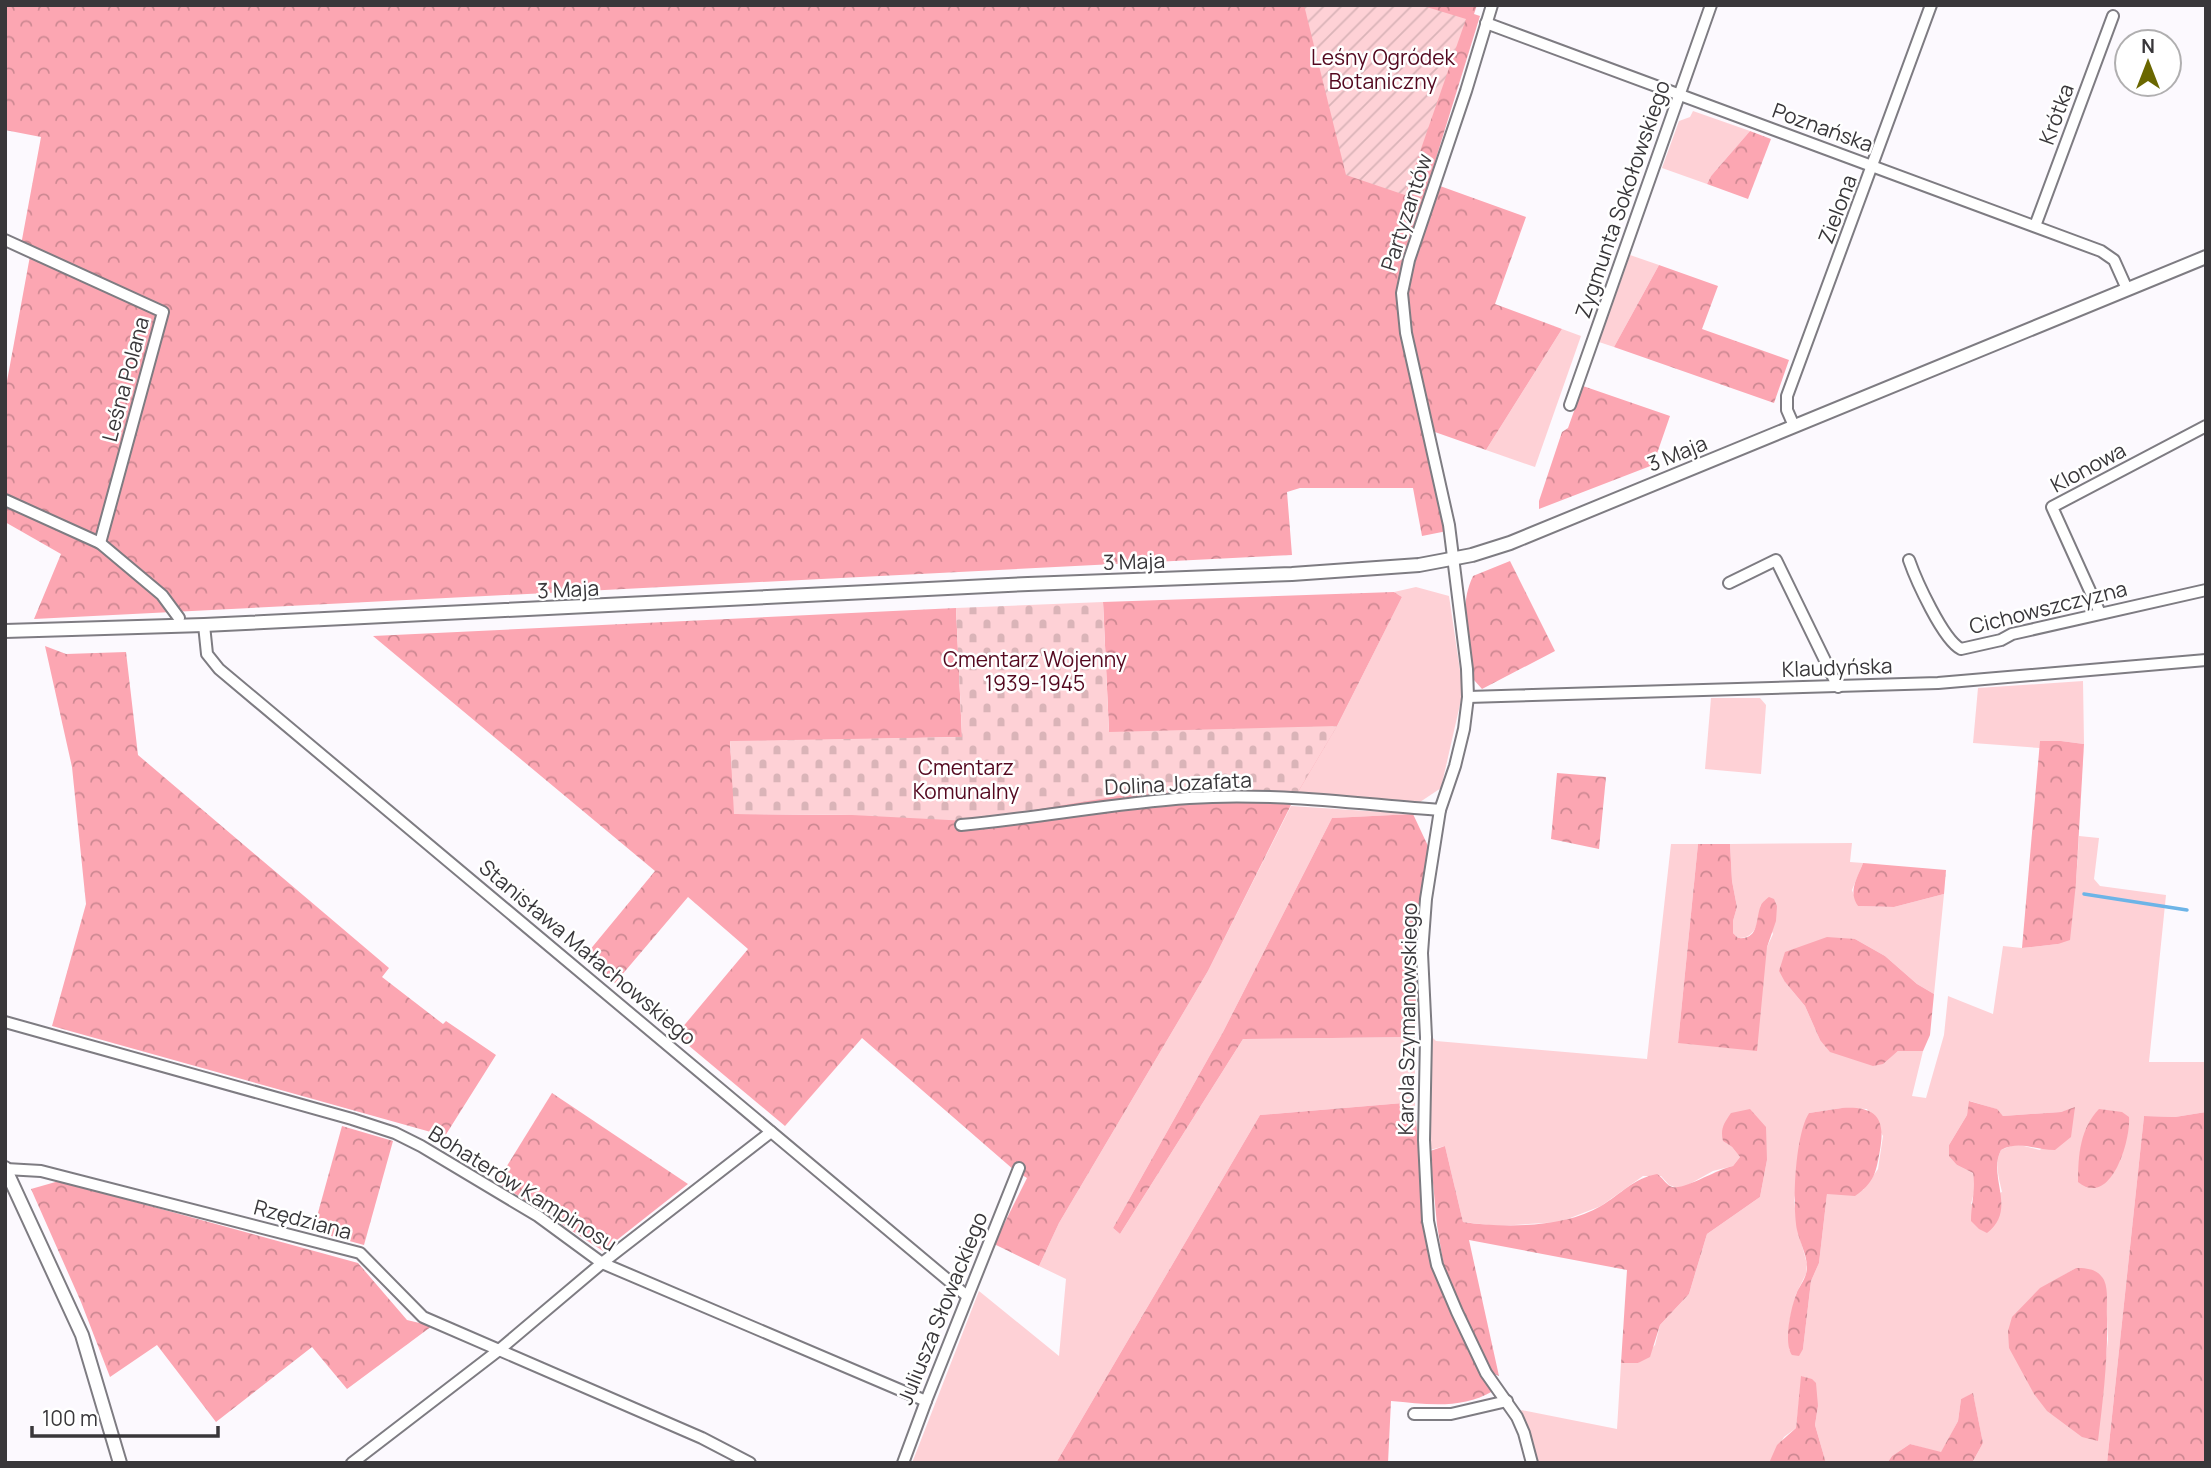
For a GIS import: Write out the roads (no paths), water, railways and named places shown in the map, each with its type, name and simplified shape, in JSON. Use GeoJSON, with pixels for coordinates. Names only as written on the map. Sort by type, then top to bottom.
{"type":"FeatureCollection","features":[{"type":"Feature","properties":{"kind":"street","name":"Partyzantów"},"geometry":{"type":"LineString","coordinates":[[1453,558],[1447,515],[1406,333],[1402,293],[1409,260],[1492,5]]}},
{"type":"Feature","properties":{"kind":"street","name":"Zygmunta Sokołowskiego"},"geometry":{"type":"LineString","coordinates":[[1570,405],[1711,5]]}},
{"type":"Feature","properties":{"kind":"street","name":"Zielona"},"geometry":{"type":"LineString","coordinates":[[1794,426],[1787,410],[1787,396],[1931,5]]}},
{"type":"Feature","properties":{"kind":"street","name":"Krótka"},"geometry":{"type":"LineString","coordinates":[[2035,226],[2113,16]]}},
{"type":"Feature","properties":{"kind":"street","name":"Poznańska"},"geometry":{"type":"LineString","coordinates":[[1486,23],[2035,226],[2109,257],[2118,268],[2127,289]]}},
{"type":"Feature","properties":{"kind":"street","name":"Leśna Polana"},"geometry":{"type":"LineString","coordinates":[[5,240],[163,312],[100,543]]}},
{"type":"Feature","properties":{"kind":"street","name":"3 Maja"},"geometry":{"type":"LineString","coordinates":[[5,631],[204,625],[1028,584],[1292,574],[1415,565],[1472,555],[1510,543],[2206,257]]}},
{"type":"Feature","properties":{"kind":"street","name":"Klonowa"},"geometry":{"type":"LineString","coordinates":[[2099,613],[2052,507],[2206,426]]}},
{"type":"Feature","properties":{"kind":"street"},"geometry":{"type":"LineString","coordinates":[[5,499],[100,543],[162,595],[179,618]]}},
{"type":"Feature","properties":{"kind":"street","name":"Karola Szymanowskiego"},"geometry":{"type":"LineString","coordinates":[[1453,558],[1468,697],[1455,766],[1440,810],[1426,899],[1422,953],[1426,1037],[1424,1140],[1428,1221],[1437,1265],[1457,1312],[1486,1373],[1507,1401],[1524,1433],[1532,1463]]}},
{"type":"Feature","properties":{"kind":"street","name":"Cichowszczyzna"},"geometry":{"type":"LineString","coordinates":[[1909,560],[1915,578],[1949,640],[1961,649],[2099,613],[2206,590]]}},
{"type":"Feature","properties":{"kind":"street"},"geometry":{"type":"LineString","coordinates":[[1728,583],[1776,561],[1838,687]]}},
{"type":"Feature","properties":{"kind":"street","name":"Stanisława Małachowskiego"},"geometry":{"type":"LineString","coordinates":[[204,625],[207,654],[219,669],[967,1296]]}},
{"type":"Feature","properties":{"kind":"street","name":"Klaudyńska"},"geometry":{"type":"LineString","coordinates":[[1468,697],[1938,683],[2206,660]]}},
{"type":"Feature","properties":{"kind":"street","name":"Dolina Jozafata"},"geometry":{"type":"LineString","coordinates":[[961,825],[1102,806],[1237,796],[1440,810]]}},
{"type":"Feature","properties":{"kind":"street","name":"Bohaterów Kampinosu"},"geometry":{"type":"LineString","coordinates":[[5,1022],[395,1133],[538,1216],[602,1263],[926,1401]]}},
{"type":"Feature","properties":{"kind":"street"},"geometry":{"type":"LineString","coordinates":[[352,1463],[499,1350],[602,1263],[771,1132]]}},
{"type":"Feature","properties":{"kind":"street"},"geometry":{"type":"LineString","coordinates":[[6,1168],[82,1335],[120,1463]]}},
{"type":"Feature","properties":{"kind":"street","name":"Rzędziana"},"geometry":{"type":"LineString","coordinates":[[6,1168],[41,1171],[360,1253],[423,1317],[702,1438],[750,1463]]}},
{"type":"Feature","properties":{"kind":"street","name":"Juliusza Słowackiego"},"geometry":{"type":"LineString","coordinates":[[903,1463],[1019,1168]]}},
{"type":"Feature","properties":{"kind":"street"},"geometry":{"type":"LineString","coordinates":[[1414,1414],[1451,1414],[1507,1401]]}},
{"type":"Feature","properties":{"kind":"waterway"},"geometry":{"type":"LineString","coordinates":[[2084,894],[2187,910]]}},
{"type":"Feature","properties":{"kind":"park label","name":"Leśny Ogródek Botaniczny"},"geometry":{"type":"Point","coordinates":[1383,69]}},
{"type":"Feature","properties":{"kind":"park label","name":"Cmentarz Wojenny 1939-1945"},"geometry":{"type":"Point","coordinates":[1035,671]}},
{"type":"Feature","properties":{"kind":"park label","name":"Cmentarz Komunalny"},"geometry":{"type":"Point","coordinates":[966,779]}}]}
